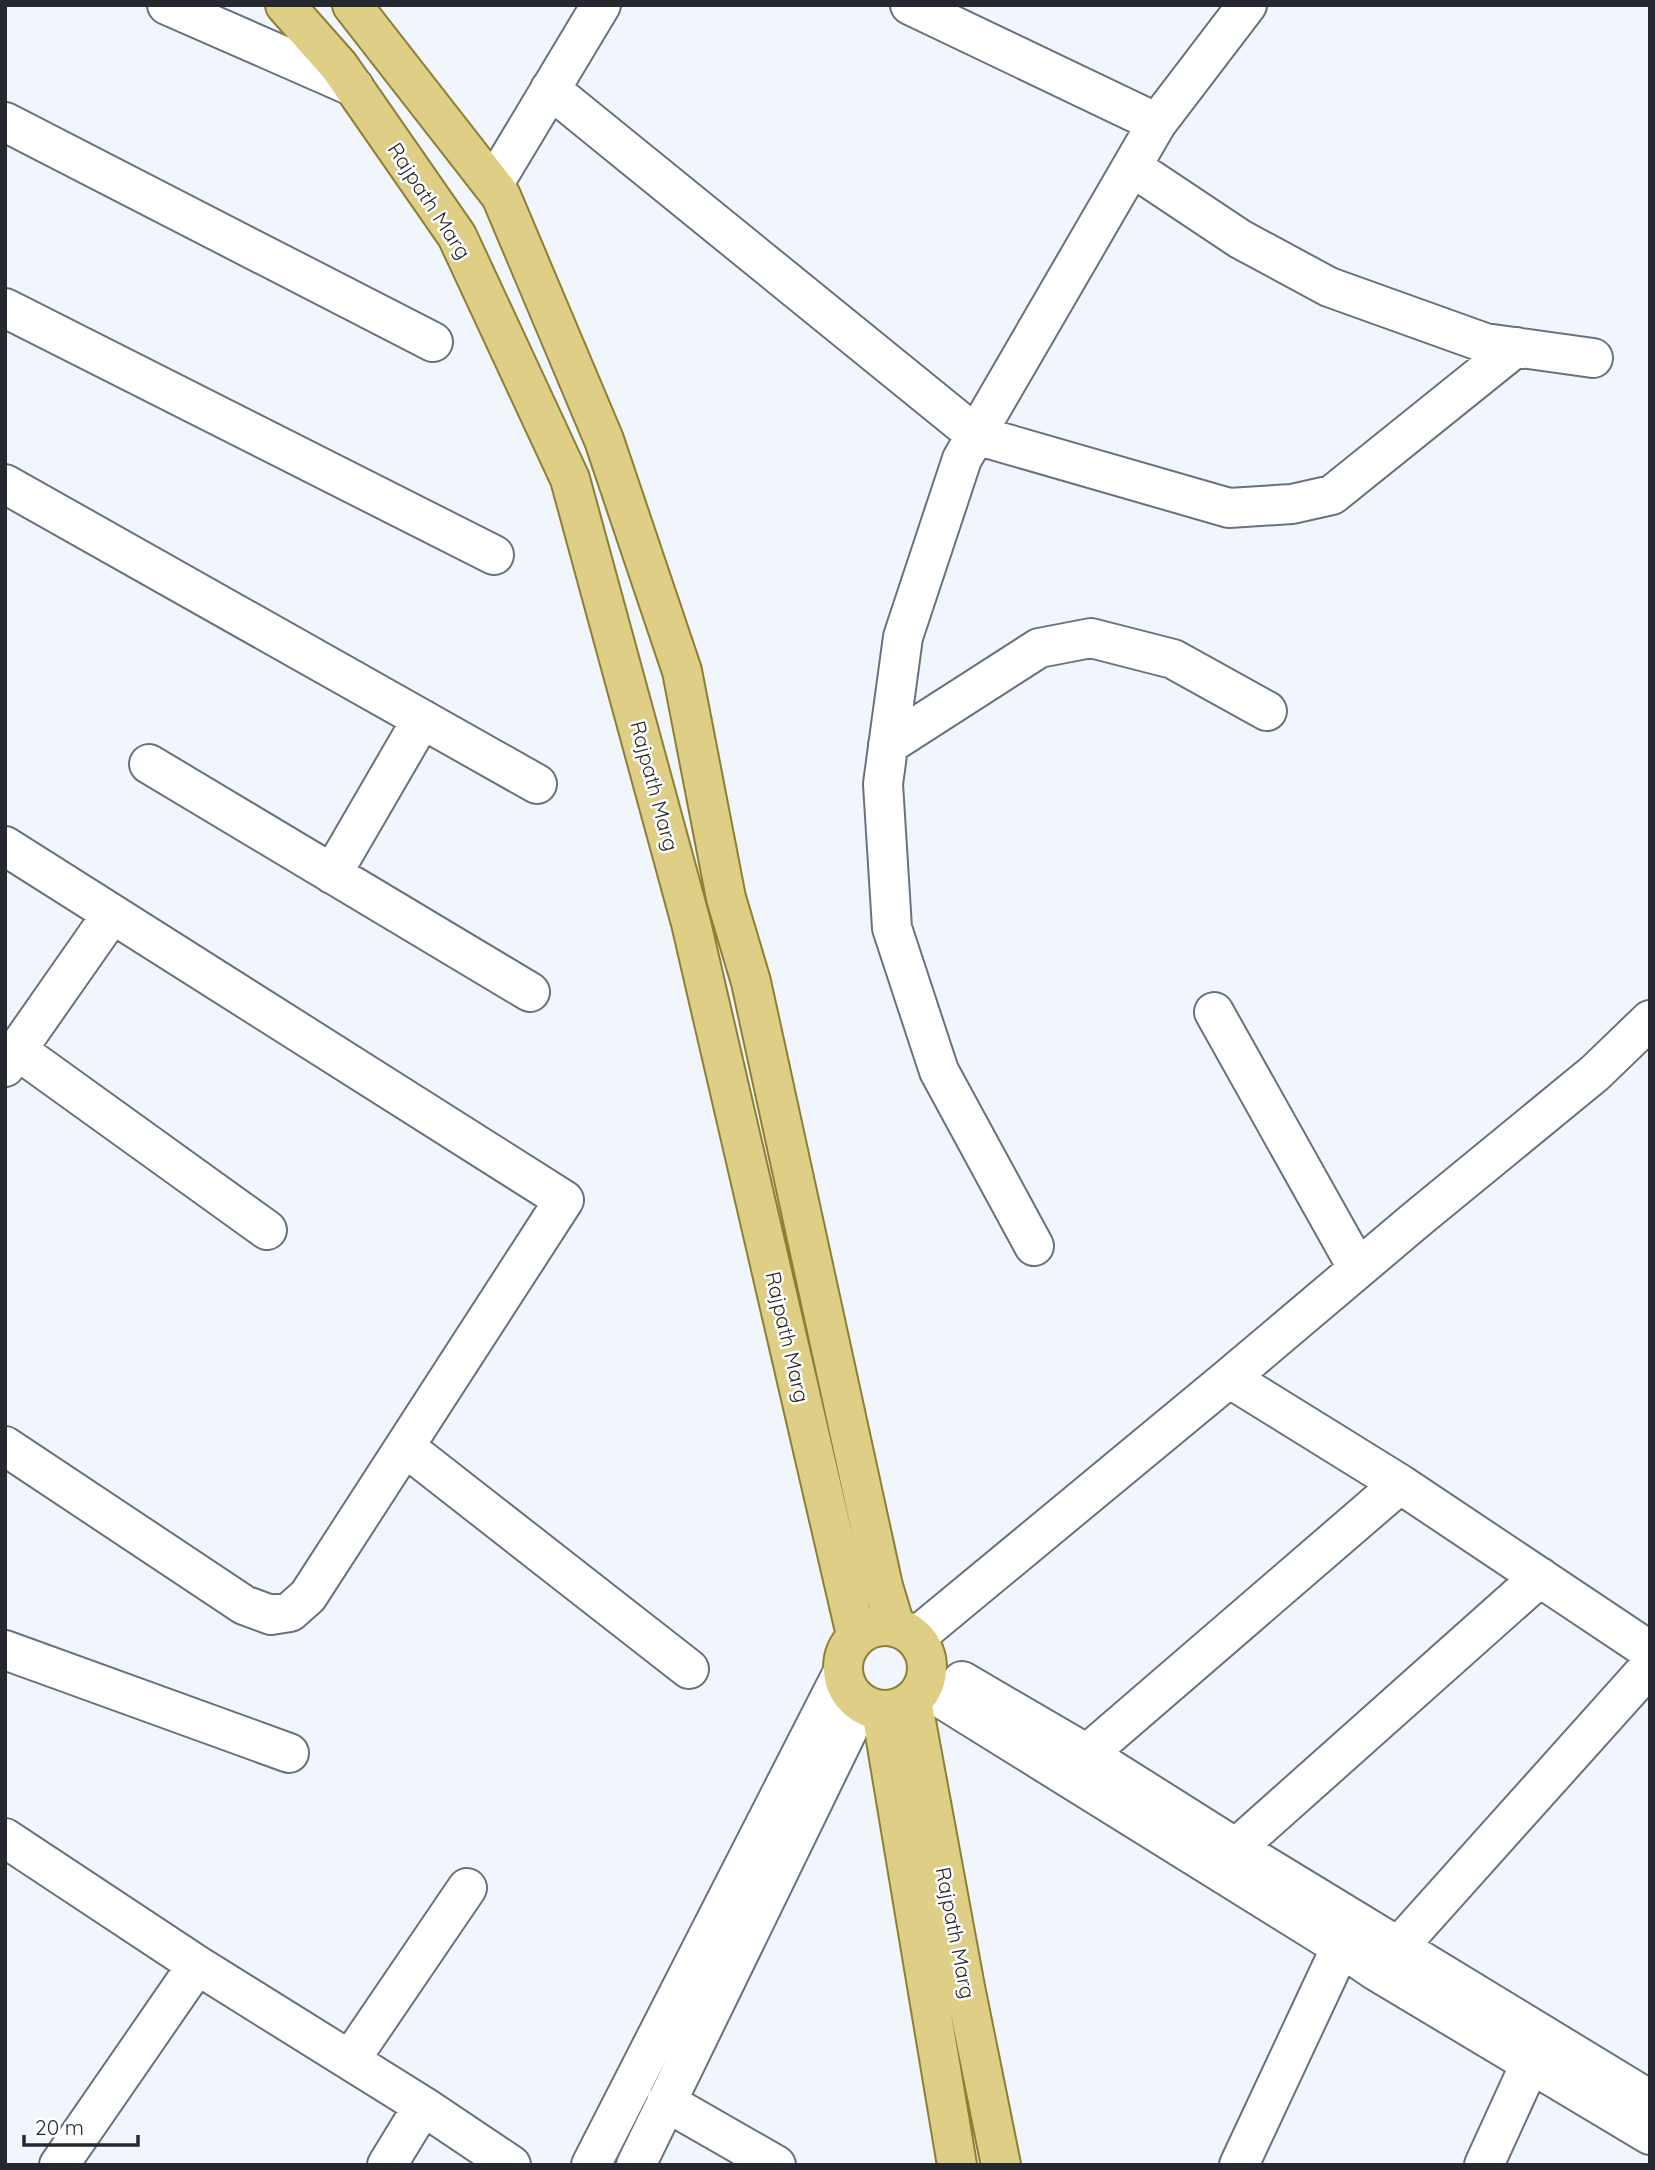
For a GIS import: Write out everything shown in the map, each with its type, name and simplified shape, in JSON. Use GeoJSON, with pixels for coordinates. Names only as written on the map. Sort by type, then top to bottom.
{"type":"FeatureCollection","features":[{"type":"Feature","properties":{"kind":"main road","name":"Rajpath Marg"},"geometry":{"type":"LineString","coordinates":[[285,5],[339,65],[457,236],[570,479],[691,923],[856,1635],[845,1652],[895,1675]]}},
{"type":"Feature","properties":{"kind":"main road","name":"Rajpath Marg"},"geometry":{"type":"LineString","coordinates":[[352,5],[501,196],[604,440],[682,671],[726,898],[751,982],[883,1586],[957,2165]]}},
{"type":"Feature","properties":{"kind":"main road","name":"Rajpath Marg"},"geometry":{"type":"LineString","coordinates":[[895,1675],[962,1973],[1001,2165]]}},
{"type":"Feature","properties":{"kind":"street"},"geometry":{"type":"LineString","coordinates":[[167,5],[354,87]]}},
{"type":"Feature","properties":{"kind":"street"},"geometry":{"type":"LineString","coordinates":[[493,185],[601,5]]}},
{"type":"Feature","properties":{"kind":"street"},"geometry":{"type":"LineString","coordinates":[[910,5],[1157,123]]}},
{"type":"Feature","properties":{"kind":"street"},"geometry":{"type":"LineString","coordinates":[[1034,1246],[939,1071],[892,928],[883,784],[903,637],[962,459],[1157,123],[1247,5]]}},
{"type":"Feature","properties":{"kind":"street"},"geometry":{"type":"LineString","coordinates":[[550,89],[976,435],[1229,508],[1292,504],[1332,495],[1516,347]]}},
{"type":"Feature","properties":{"kind":"street"},"geometry":{"type":"LineString","coordinates":[[5,122],[433,342]]}},
{"type":"Feature","properties":{"kind":"street"},"geometry":{"type":"LineString","coordinates":[[1132,167],[1240,239],[1329,287],[1485,343],[1593,358]]}},
{"type":"Feature","properties":{"kind":"street"},"geometry":{"type":"LineString","coordinates":[[5,308],[494,555]]}},
{"type":"Feature","properties":{"kind":"street"},"geometry":{"type":"LineString","coordinates":[[5,484],[537,784]]}},
{"type":"Feature","properties":{"kind":"street"},"geometry":{"type":"LineString","coordinates":[[888,745],[1039,648],[1091,638],[1173,659],[1267,711]]}},
{"type":"Feature","properties":{"kind":"street"},"geometry":{"type":"LineString","coordinates":[[332,874],[422,719]]}},
{"type":"Feature","properties":{"kind":"street"},"geometry":{"type":"LineString","coordinates":[[149,764],[530,992]]}},
{"type":"Feature","properties":{"kind":"street"},"geometry":{"type":"LineString","coordinates":[[5,846],[565,1200],[308,1596],[290,1612],[271,1615],[244,1605],[5,1446]]}},
{"type":"Feature","properties":{"kind":"street"},"geometry":{"type":"LineString","coordinates":[[112,914],[11,1058],[267,1230]]}},
{"type":"Feature","properties":{"kind":"street"},"geometry":{"type":"LineString","coordinates":[[1214,1012],[1358,1269]]}},
{"type":"Feature","properties":{"kind":"street"},"geometry":{"type":"LineString","coordinates":[[591,2165],[895,1675],[1230,1378],[1417,1219],[1595,1073],[1650,1020]]}},
{"type":"Feature","properties":{"kind":"street"},"geometry":{"type":"LineString","coordinates":[[1230,1378],[1400,1484],[1650,1651]]}},
{"type":"Feature","properties":{"kind":"street"},"geometry":{"type":"LineString","coordinates":[[405,1447],[689,1669]]}},
{"type":"Feature","properties":{"kind":"street"},"geometry":{"type":"LineString","coordinates":[[1087,1754],[1400,1484]]}},
{"type":"Feature","properties":{"kind":"street"},"geometry":{"type":"LineString","coordinates":[[1236,1848],[1540,1577]]}},
{"type":"Feature","properties":{"kind":"street"},"geometry":{"type":"LineString","coordinates":[[5,1650],[289,1753]]}},
{"type":"Feature","properties":{"kind":"street"},"geometry":{"type":"LineString","coordinates":[[1388,1958],[1650,1666]]}},
{"type":"Feature","properties":{"kind":"street"},"geometry":{"type":"LineString","coordinates":[[895,1675],[1087,1754],[1236,1848],[1531,2062],[1650,2134]]}},
{"type":"Feature","properties":{"kind":"street"},"geometry":{"type":"LineString","coordinates":[[895,1675],[1341,1947],[1388,1958],[1650,2100]]}},
{"type":"Feature","properties":{"kind":"street"},"geometry":{"type":"LineString","coordinates":[[636,2165],[666,2102],[895,1675]]}},
{"type":"Feature","properties":{"kind":"street"},"geometry":{"type":"LineString","coordinates":[[5,1838],[197,1965],[423,2106],[511,2165]]}},
{"type":"Feature","properties":{"kind":"street"},"geometry":{"type":"LineString","coordinates":[[350,2060],[467,1888]]}},
{"type":"Feature","properties":{"kind":"street"},"geometry":{"type":"LineString","coordinates":[[1239,2165],[1341,1947]]}},
{"type":"Feature","properties":{"kind":"street"},"geometry":{"type":"LineString","coordinates":[[60,2165],[197,1965]]}},
{"type":"Feature","properties":{"kind":"street"},"geometry":{"type":"LineString","coordinates":[[1484,2165],[1531,2062]]}},
{"type":"Feature","properties":{"kind":"street"},"geometry":{"type":"LineString","coordinates":[[666,2102],[776,2165]]}},
{"type":"Feature","properties":{"kind":"street"},"geometry":{"type":"LineString","coordinates":[[387,2165],[423,2106]]}}]}
